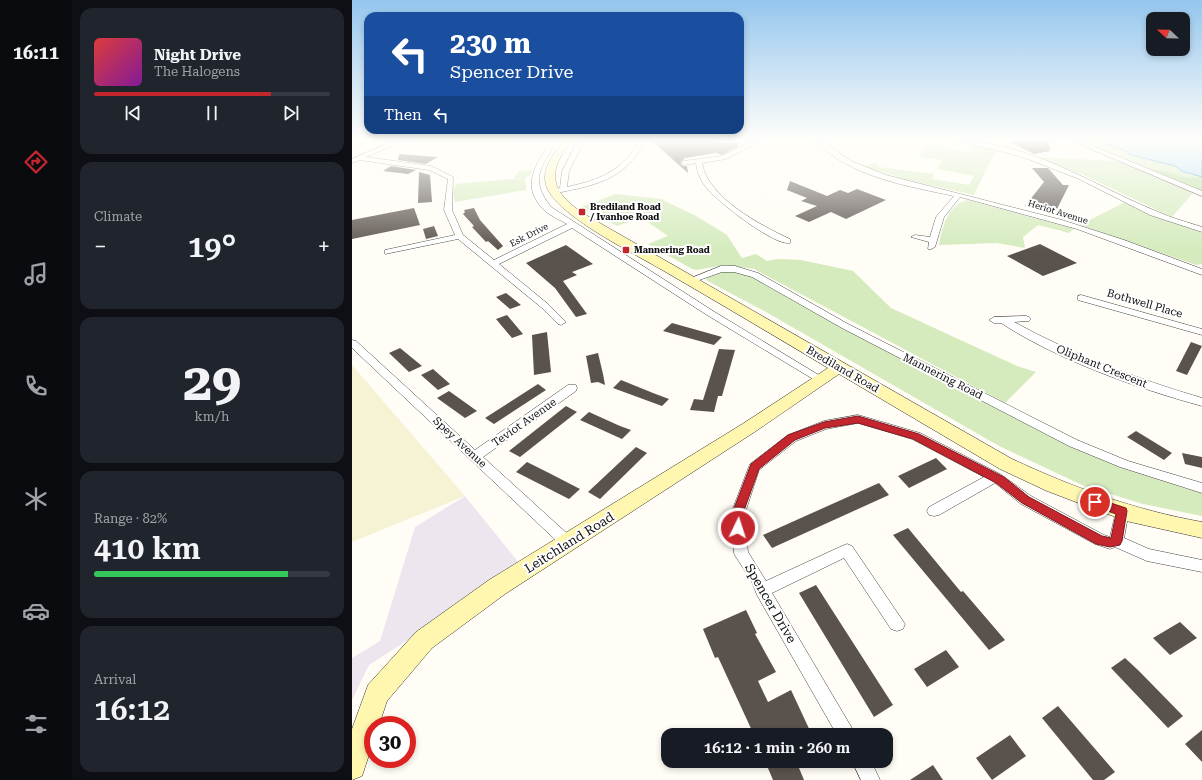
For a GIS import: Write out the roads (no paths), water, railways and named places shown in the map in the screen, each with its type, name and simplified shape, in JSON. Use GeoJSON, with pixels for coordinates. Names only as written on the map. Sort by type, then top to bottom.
{"type":"FeatureCollection","features":[{"type":"Feature","properties":{"kind":"street"},"geometry":{"type":"LineString","coordinates":[[450,177],[448,204],[452,222],[460,236],[545,306],[561,322]]}},
{"type":"Feature","properties":{"kind":"street","name":"Brediland Road"},"geometry":{"type":"LineString","coordinates":[[533,177],[535,190],[539,199],[548,209],[710,313],[822,380]]}},
{"type":"Feature","properties":{"kind":"street","name":"Brediland Road"},"geometry":{"type":"LineString","coordinates":[[550,177],[550,182],[559,190],[566,206],[688,280],[840,366],[1006,464],[1049,484],[1122,511],[1163,523],[1202,530]]}},
{"type":"Feature","properties":{"kind":"street"},"geometry":{"type":"LineString","coordinates":[[559,190],[563,185],[565,177]]}},
{"type":"Feature","properties":{"kind":"street"},"geometry":{"type":"LineString","coordinates":[[559,190],[607,177]]}},
{"type":"Feature","properties":{"kind":"street"},"geometry":{"type":"LineString","coordinates":[[702,177],[711,190],[770,233],[787,241]]}},
{"type":"Feature","properties":{"kind":"street","name":"Heriot Avenue"},"geometry":{"type":"LineString","coordinates":[[890,177],[1039,216],[1132,246],[1202,272]]}},
{"type":"Feature","properties":{"kind":"street"},"geometry":{"type":"LineString","coordinates":[[1079,177],[1153,213],[1202,230]]}},
{"type":"Feature","properties":{"kind":"street"},"geometry":{"type":"LineString","coordinates":[[1162,177],[1202,194]]}},
{"type":"Feature","properties":{"kind":"street"},"geometry":{"type":"LineString","coordinates":[[915,237],[932,243],[940,217],[958,195]]}},
{"type":"Feature","properties":{"kind":"street","name":"Esk Drive"},"geometry":{"type":"LineString","coordinates":[[493,264],[573,224]]}},
{"type":"Feature","properties":{"kind":"street"},"geometry":{"type":"LineString","coordinates":[[388,252],[460,236]]}},
{"type":"Feature","properties":{"kind":"street","name":"Mannering Road"},"geometry":{"type":"LineString","coordinates":[[688,280],[721,269],[735,269],[755,275],[845,326],[1073,443],[1124,464],[1202,488]]}},
{"type":"Feature","properties":{"kind":"street","name":"Bothwell Place"},"geometry":{"type":"LineString","coordinates":[[1082,298],[1202,332]]}},
{"type":"Feature","properties":{"kind":"street"},"geometry":{"type":"LineString","coordinates":[[994,320],[1005,321],[1026,319]]}},
{"type":"Feature","properties":{"kind":"street","name":"Oliphant Crescent"},"geometry":{"type":"LineString","coordinates":[[1005,321],[1051,346],[1098,367],[1128,379],[1202,401]]}},
{"type":"Feature","properties":{"kind":"street","name":"Spey Avenue"},"geometry":{"type":"LineString","coordinates":[[352,343],[567,542]]}},
{"type":"Feature","properties":{"kind":"street","name":"Leitchland Road"},"geometry":{"type":"LineString","coordinates":[[352,766],[377,694],[424,640],[498,587],[822,380],[840,366]]}},
{"type":"Feature","properties":{"kind":"street","name":"Teviot Avenue"},"geometry":{"type":"LineString","coordinates":[[475,456],[572,388]]}},
{"type":"Feature","properties":{"kind":"street","name":"Spencer Drive"},"geometry":{"type":"LineString","coordinates":[[843,728],[762,590],[758,579],[741,553],[737,516],[754,467],[792,438],[824,425],[858,420],[916,436],[995,477],[1026,500],[1100,540],[1110,543],[1116,541],[1146,555],[1202,566]]}},
{"type":"Feature","properties":{"kind":"street"},"geometry":{"type":"LineString","coordinates":[[934,511],[995,477]]}},
{"type":"Feature","properties":{"kind":"street"},"geometry":{"type":"LineString","coordinates":[[1116,541],[1122,511]]}},
{"type":"Feature","properties":{"kind":"street"},"geometry":{"type":"LineString","coordinates":[[762,590],[847,550],[897,624]]}},
{"type":"Feature","properties":{"kind":"street"},"geometry":{"type":"LineString","coordinates":[[865,768],[871,780]]}},
{"type":"Feature","properties":{"kind":"place","name":"Brediland Road / Ivanhoe Road"},"geometry":{"type":"Point","coordinates":[582,212]}},
{"type":"Feature","properties":{"kind":"place","name":"Mannering Road"},"geometry":{"type":"Point","coordinates":[626,250]}}]}
